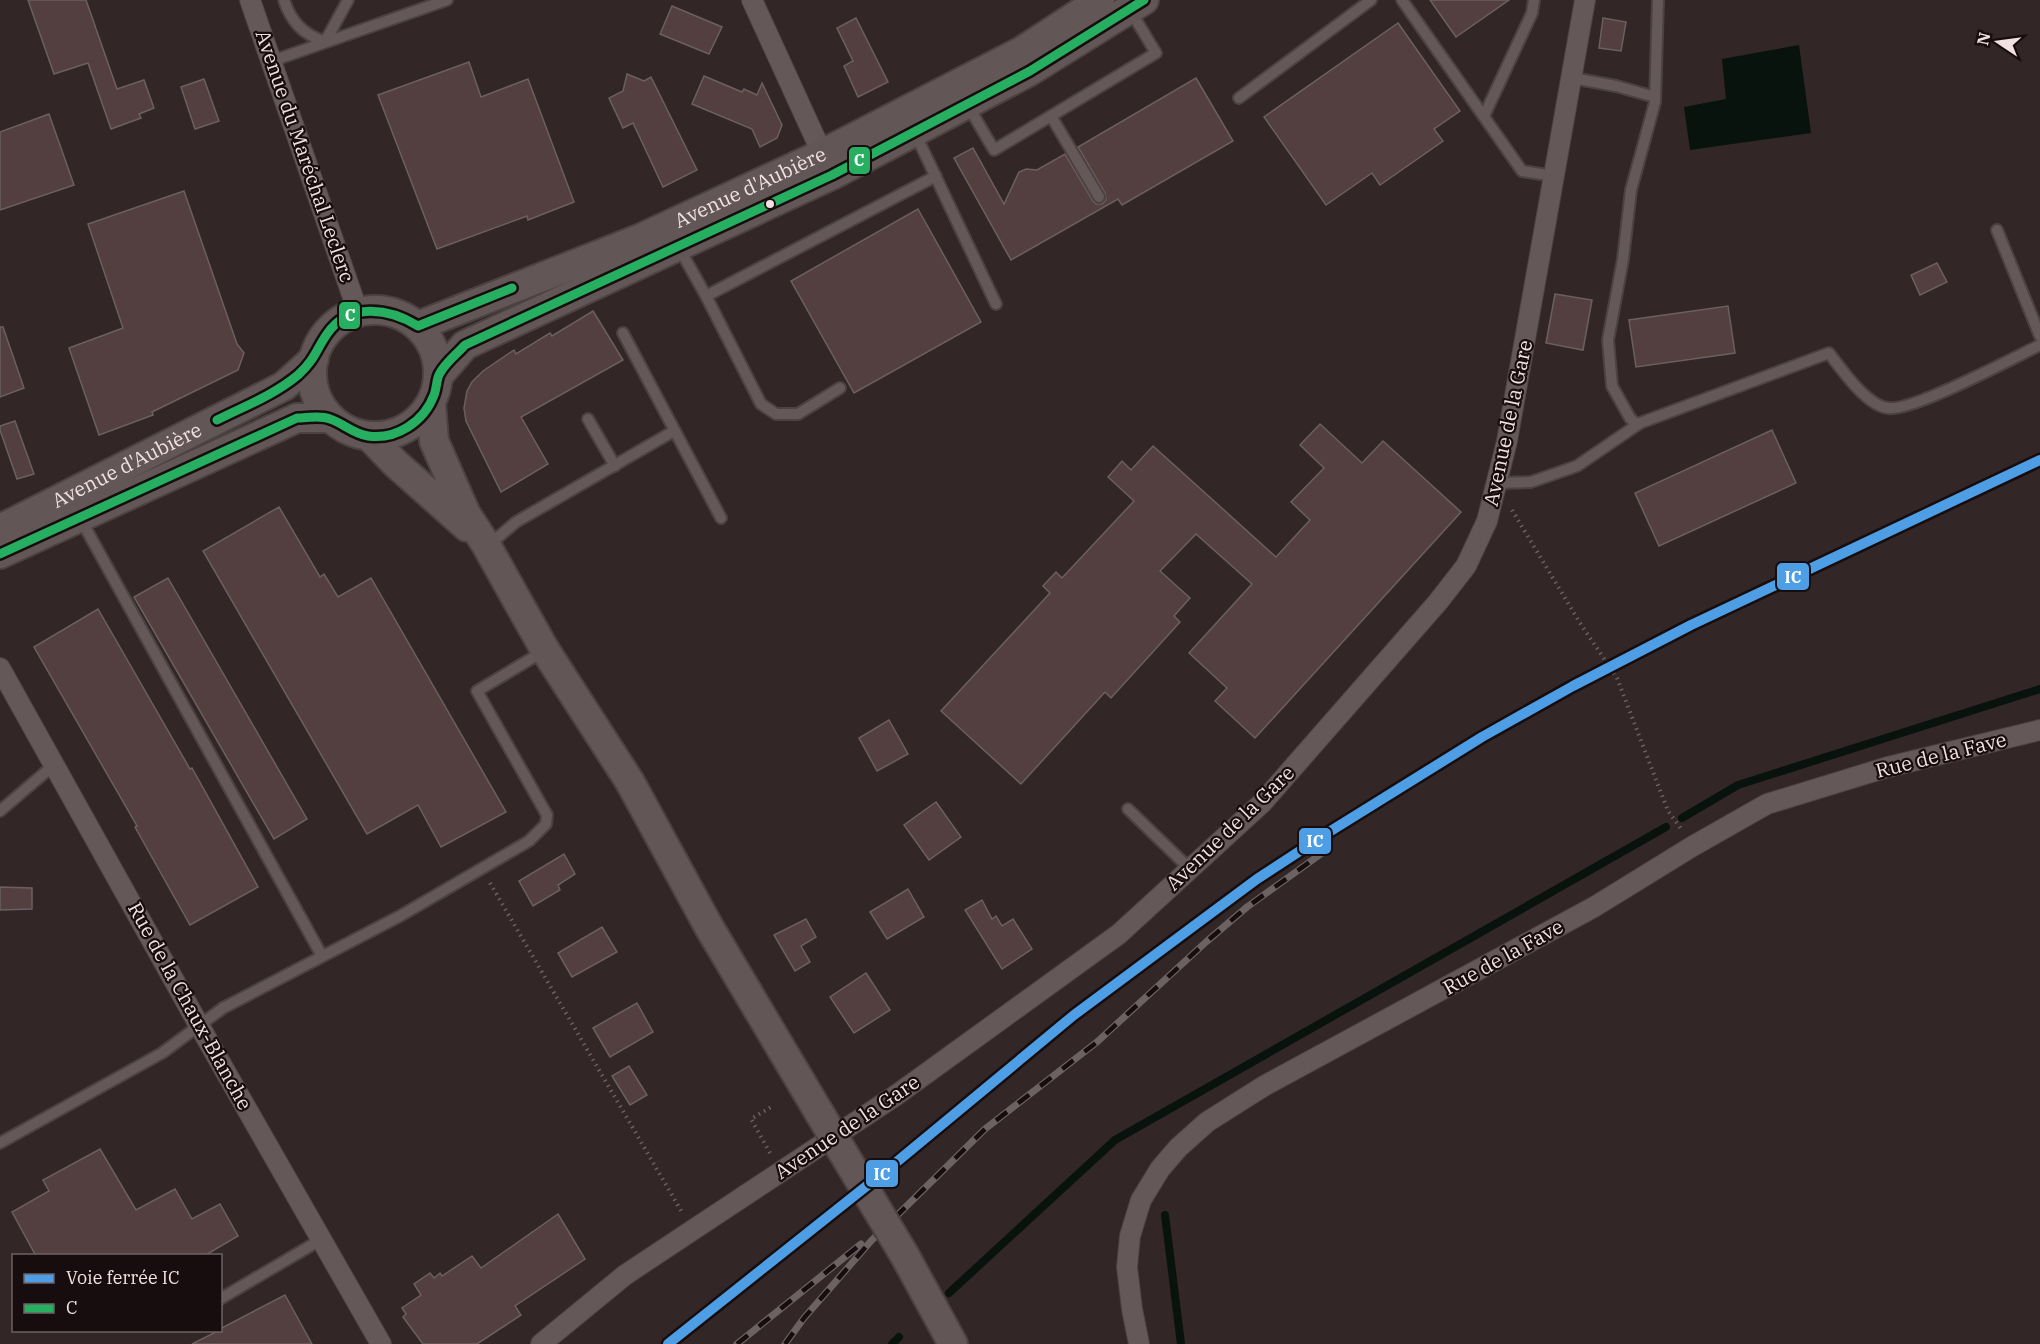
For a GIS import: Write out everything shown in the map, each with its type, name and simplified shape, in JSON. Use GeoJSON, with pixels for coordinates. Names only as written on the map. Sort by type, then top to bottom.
{"type":"FeatureCollection","features":[{"type":"Feature","properties":{"kind":"main road","name":"Avenue d'Aubière"},"geometry":{"type":"LineString","coordinates":[[439,375],[465,345],[672,236],[827,164],[909,122],[1100,0]]}},
{"type":"Feature","properties":{"kind":"main road","name":"Avenue d'Aubière"},"geometry":{"type":"LineString","coordinates":[[909,122],[967,104],[1030,71],[1137,5]]}},
{"type":"Feature","properties":{"kind":"main road","name":"Avenue d'Aubière"},"geometry":{"type":"LineString","coordinates":[[418,326],[639,239],[672,236]]}},
{"type":"Feature","properties":{"kind":"main road"},"geometry":{"type":"LineString","coordinates":[[371,310],[390,312],[407,318],[418,326],[427,336],[433,348],[438,361],[439,375],[435,395],[422,416],[411,426],[384,436],[369,436],[349,430],[331,418],[323,408],[313,385],[312,372],[314,359],[323,338],[331,328],[339,321],[358,312],[371,310]]}},
{"type":"Feature","properties":{"kind":"main road","name":"Avenue d'Aubière"},"geometry":{"type":"LineString","coordinates":[[0,529],[284,386],[314,359]]}},
{"type":"Feature","properties":{"kind":"main road"},"geometry":{"type":"LineString","coordinates":[[430,404],[434,441],[466,514],[485,543],[545,650],[630,782],[709,927],[905,1256],[953,1344]]}},
{"type":"Feature","properties":{"kind":"main road","name":"Avenue d'Aubière"},"geometry":{"type":"LineString","coordinates":[[0,554],[297,418],[331,418]]}},
{"type":"Feature","properties":{"kind":"main road"},"geometry":{"type":"LineString","coordinates":[[369,436],[395,463],[485,543]]}},
{"type":"Feature","properties":{"kind":"street","name":"Avenue du Maréchal Leclerc"},"geometry":{"type":"LineString","coordinates":[[250,0],[358,312]]}},
{"type":"Feature","properties":{"kind":"street"},"geometry":{"type":"LineString","coordinates":[[752,0],[827,164]]}},
{"type":"Feature","properties":{"kind":"street","name":"Avenue de la Gare"},"geometry":{"type":"LineString","coordinates":[[541,1344],[625,1275],[895,1096],[1119,934],[1262,803],[1438,602],[1466,566],[1487,521],[1507,441],[1585,0]]}},
{"type":"Feature","properties":{"kind":"street","name":"Rue de la Chaux-Blanche"},"geometry":{"type":"LineString","coordinates":[[0,668],[200,1027],[381,1344]]}},
{"type":"Feature","properties":{"kind":"street","name":"Rue de la Fave"},"geometry":{"type":"LineString","coordinates":[[1139,1344],[1131,1309],[1127,1267],[1130,1236],[1141,1200],[1160,1169],[1178,1148],[1207,1122],[1264,1086],[1594,907],[1767,804],[1888,767],[2040,730]]}},
{"type":"Feature","properties":{"kind":"lane"},"geometry":{"type":"LineString","coordinates":[[284,0],[289,16],[311,37],[325,42]]}},
{"type":"Feature","properties":{"kind":"lane"},"geometry":{"type":"LineString","coordinates":[[325,42],[348,0]]}},
{"type":"Feature","properties":{"kind":"lane"},"geometry":{"type":"LineString","coordinates":[[272,61],[447,0]]}},
{"type":"Feature","properties":{"kind":"lane"},"geometry":{"type":"LineString","coordinates":[[1239,98],[1371,0]]}},
{"type":"Feature","properties":{"kind":"lane"},"geometry":{"type":"LineString","coordinates":[[1402,0],[1522,171],[1554,176]]}},
{"type":"Feature","properties":{"kind":"lane"},"geometry":{"type":"LineString","coordinates":[[1484,116],[1532,13],[1534,0]]}},
{"type":"Feature","properties":{"kind":"lane"},"geometry":{"type":"LineString","coordinates":[[1637,425],[1630,418],[1612,386],[1608,339],[1623,259],[1631,190],[1655,97],[1658,0]]}},
{"type":"Feature","properties":{"kind":"lane"},"geometry":{"type":"LineString","coordinates":[[967,104],[994,150],[1156,53],[1137,5]]}},
{"type":"Feature","properties":{"kind":"lane"},"geometry":{"type":"LineString","coordinates":[[1572,78],[1616,86],[1655,97]]}},
{"type":"Feature","properties":{"kind":"lane"},"geometry":{"type":"LineString","coordinates":[[1052,116],[1099,196]]}},
{"type":"Feature","properties":{"kind":"lane"},"geometry":{"type":"LineString","coordinates":[[909,122],[996,304]]}},
{"type":"Feature","properties":{"kind":"lane"},"geometry":{"type":"LineString","coordinates":[[705,296],[936,176]]}},
{"type":"Feature","properties":{"kind":"lane"},"geometry":{"type":"LineString","coordinates":[[1997,230],[2040,336]]}},
{"type":"Feature","properties":{"kind":"lane"},"geometry":{"type":"LineString","coordinates":[[672,236],[761,404],[776,414],[798,414],[840,388]]}},
{"type":"Feature","properties":{"kind":"lane"},"geometry":{"type":"LineString","coordinates":[[623,333],[721,518]]}},
{"type":"Feature","properties":{"kind":"lane"},"geometry":{"type":"LineString","coordinates":[[1497,483],[1531,482],[1577,466],[1637,425],[1829,353],[1848,379],[1869,399],[1888,408],[1917,403],[2040,345]]}},
{"type":"Feature","properties":{"kind":"lane"},"geometry":{"type":"LineString","coordinates":[[588,419],[615,466]]}},
{"type":"Feature","properties":{"kind":"lane"},"geometry":{"type":"LineString","coordinates":[[485,543],[496,539],[516,522],[674,431]]}},
{"type":"Feature","properties":{"kind":"lane"},"geometry":{"type":"LineString","coordinates":[[80,518],[322,956]]}},
{"type":"Feature","properties":{"kind":"lane"},"geometry":{"type":"LineString","coordinates":[[0,1143],[162,1053],[223,1008],[400,916],[529,841],[546,824],[547,815],[477,691],[545,650]]}},
{"type":"Feature","properties":{"kind":"lane"},"geometry":{"type":"LineString","coordinates":[[0,811],[55,764]]}},
{"type":"Feature","properties":{"kind":"lane"},"geometry":{"type":"LineString","coordinates":[[1128,809],[1190,869]]}},
{"type":"Feature","properties":{"kind":"lane"},"geometry":{"type":"LineString","coordinates":[[222,1298],[322,1239]]}},
{"type":"Feature","properties":{"kind":"path"},"geometry":{"type":"LineString","coordinates":[[1497,483],[1580,623],[1617,678],[1668,811],[1693,846]]}},
{"type":"Feature","properties":{"kind":"path"},"geometry":{"type":"LineString","coordinates":[[482,868],[683,1215]]}},
{"type":"Feature","properties":{"kind":"path"},"geometry":{"type":"LineString","coordinates":[[771,1107],[751,1119],[771,1154]]}},
{"type":"Feature","properties":{"kind":"shaded area"},"geometry":{"type":"Polygon","coordinates":[[[1799,45],[1811,133],[1690,150],[1684,107],[1726,99],[1722,59],[1799,45]]]}},
{"type":"Feature","properties":{"kind":"building"},"geometry":{"type":"Polygon","coordinates":[[[28,0],[86,0],[117,89],[144,80],[154,108],[139,114],[141,118],[111,129],[88,63],[54,74],[28,0]]]}},
{"type":"Feature","properties":{"kind":"building"},"geometry":{"type":"Polygon","coordinates":[[[1430,0],[1509,0],[1456,37],[1430,0]]]}},
{"type":"Feature","properties":{"kind":"building"},"geometry":{"type":"Polygon","coordinates":[[[672,6],[722,27],[709,54],[660,34],[672,6]]]}},
{"type":"Feature","properties":{"kind":"building"},"geometry":{"type":"Polygon","coordinates":[[[856,18],[888,82],[858,97],[844,66],[853,61],[837,28],[856,18]]]}},
{"type":"Feature","properties":{"kind":"building"},"geometry":{"type":"Polygon","coordinates":[[[1603,18],[1626,22],[1621,51],[1599,48],[1603,18]]]}},
{"type":"Feature","properties":{"kind":"building"},"geometry":{"type":"Polygon","coordinates":[[[1398,23],[1460,111],[1434,129],[1443,141],[1380,185],[1372,173],[1326,205],[1264,117],[1398,23]]]}},
{"type":"Feature","properties":{"kind":"building"},"geometry":{"type":"Polygon","coordinates":[[[469,62],[481,97],[528,79],[574,202],[528,220],[527,216],[437,249],[378,95],[469,62]]]}},
{"type":"Feature","properties":{"kind":"building"},"geometry":{"type":"Polygon","coordinates":[[[627,74],[644,81],[651,77],[697,170],[663,187],[633,123],[623,128],[609,98],[623,91],[627,74]]]}},
{"type":"Feature","properties":{"kind":"building"},"geometry":{"type":"Polygon","coordinates":[[[704,76],[742,92],[744,89],[757,95],[762,83],[782,125],[777,138],[760,147],[752,129],[692,104],[704,76]]]}},
{"type":"Feature","properties":{"kind":"building"},"geometry":{"type":"Polygon","coordinates":[[[1196,78],[1233,141],[1122,205],[1118,199],[1011,260],[954,158],[973,148],[1004,204],[1019,172],[1026,169],[1037,170],[1065,154],[1093,201],[1096,204],[1102,204],[1106,200],[1105,193],[1078,147],[1196,78]]]}},
{"type":"Feature","properties":{"kind":"building"},"geometry":{"type":"Polygon","coordinates":[[[204,79],[219,121],[195,129],[181,87],[204,79]]]}},
{"type":"Feature","properties":{"kind":"building"},"geometry":{"type":"Polygon","coordinates":[[[49,114],[74,185],[0,210],[0,132],[49,114]]]}},
{"type":"Feature","properties":{"kind":"building"},"geometry":{"type":"Polygon","coordinates":[[[184,191],[237,344],[244,353],[238,370],[152,412],[153,415],[99,435],[69,348],[123,328],[88,224],[184,191]]]}},
{"type":"Feature","properties":{"kind":"building"},"geometry":{"type":"Polygon","coordinates":[[[918,209],[981,322],[854,393],[791,281],[918,209]]]}},
{"type":"Feature","properties":{"kind":"building"},"geometry":{"type":"Polygon","coordinates":[[[1937,263],[1947,282],[1920,295],[1911,275],[1937,263]]]}},
{"type":"Feature","properties":{"kind":"building"},"geometry":{"type":"Polygon","coordinates":[[[1555,294],[1592,300],[1583,350],[1546,343],[1555,294]]]}},
{"type":"Feature","properties":{"kind":"building"},"geometry":{"type":"Polygon","coordinates":[[[1728,306],[1735,353],[1636,367],[1629,320],[1728,306]]]}},
{"type":"Feature","properties":{"kind":"building"},"geometry":{"type":"Polygon","coordinates":[[[593,311],[623,360],[521,417],[548,464],[501,492],[466,421],[464,408],[467,391],[483,371],[514,350],[516,354],[550,333],[552,336],[593,311]]]}},
{"type":"Feature","properties":{"kind":"building"},"geometry":{"type":"Polygon","coordinates":[[[0,327],[3,327],[24,388],[0,397],[0,327]]]}},
{"type":"Feature","properties":{"kind":"building"},"geometry":{"type":"Polygon","coordinates":[[[15,421],[34,474],[17,479],[0,430],[0,426],[15,421]]]}},
{"type":"Feature","properties":{"kind":"building"},"geometry":{"type":"Polygon","coordinates":[[[1320,424],[1362,463],[1383,441],[1461,512],[1255,738],[1215,701],[1227,688],[1189,653],[1252,584],[1196,534],[1160,571],[1190,598],[1174,616],[1180,622],[1111,698],[1105,692],[1021,784],[941,711],[1050,593],[1043,586],[1056,572],[1062,578],[1134,501],[1108,477],[1122,461],[1131,470],[1153,446],[1276,557],[1310,520],[1291,502],[1324,468],[1300,445],[1320,424]]]}},
{"type":"Feature","properties":{"kind":"building"},"geometry":{"type":"Polygon","coordinates":[[[1772,430],[1796,483],[1659,546],[1635,493],[1772,430]]]}},
{"type":"Feature","properties":{"kind":"building"},"geometry":{"type":"Polygon","coordinates":[[[279,507],[320,577],[324,574],[338,597],[371,578],[506,812],[441,847],[418,805],[367,834],[203,551],[279,507]]]}},
{"type":"Feature","properties":{"kind":"building"},"geometry":{"type":"Polygon","coordinates":[[[168,578],[307,819],[274,839],[134,597],[168,578]]]}},
{"type":"Feature","properties":{"kind":"building"},"geometry":{"type":"Polygon","coordinates":[[[98,609],[190,769],[192,768],[258,887],[190,925],[135,827],[137,826],[34,647],[98,609]]]}},
{"type":"Feature","properties":{"kind":"building"},"geometry":{"type":"Polygon","coordinates":[[[889,720],[908,754],[877,771],[859,738],[889,720]]]}},
{"type":"Feature","properties":{"kind":"building"},"geometry":{"type":"Polygon","coordinates":[[[936,802],[961,837],[929,860],[904,825],[936,802]]]}},
{"type":"Feature","properties":{"kind":"building"},"geometry":{"type":"Polygon","coordinates":[[[564,854],[575,874],[558,885],[560,890],[533,906],[519,881],[564,854]]]}},
{"type":"Feature","properties":{"kind":"building"},"geometry":{"type":"Polygon","coordinates":[[[0,887],[32,888],[32,909],[0,910],[0,887]]]}},
{"type":"Feature","properties":{"kind":"building"},"geometry":{"type":"Polygon","coordinates":[[[908,889],[924,917],[887,939],[870,912],[908,889]]]}},
{"type":"Feature","properties":{"kind":"building"},"geometry":{"type":"Polygon","coordinates":[[[982,900],[992,919],[996,916],[1002,926],[1013,919],[1032,949],[1002,969],[965,910],[982,900]]]}},
{"type":"Feature","properties":{"kind":"building"},"geometry":{"type":"Polygon","coordinates":[[[806,919],[816,937],[801,946],[810,962],[795,971],[774,935],[806,919]]]}},
{"type":"Feature","properties":{"kind":"building"},"geometry":{"type":"Polygon","coordinates":[[[602,927],[617,952],[572,977],[558,953],[602,927]]]}},
{"type":"Feature","properties":{"kind":"building"},"geometry":{"type":"Polygon","coordinates":[[[866,973],[890,1010],[854,1033],[830,997],[866,973]]]}},
{"type":"Feature","properties":{"kind":"building"},"geometry":{"type":"Polygon","coordinates":[[[637,1003],[653,1032],[610,1057],[593,1028],[637,1003]]]}},
{"type":"Feature","properties":{"kind":"building"},"geometry":{"type":"Polygon","coordinates":[[[629,1066],[647,1095],[630,1105],[612,1076],[629,1066]]]}},
{"type":"Feature","properties":{"kind":"building"},"geometry":{"type":"Polygon","coordinates":[[[100,1149],[136,1210],[175,1189],[192,1219],[220,1204],[238,1236],[207,1254],[35,1254],[12,1212],[49,1191],[43,1180],[100,1149]]]}},
{"type":"Feature","properties":{"kind":"building"},"geometry":{"type":"Polygon","coordinates":[[[558,1214],[585,1259],[515,1306],[521,1315],[477,1344],[423,1344],[403,1317],[406,1314],[402,1308],[421,1295],[414,1284],[430,1273],[434,1278],[440,1273],[442,1276],[472,1256],[481,1268],[558,1214]]]}},
{"type":"Feature","properties":{"kind":"building"},"geometry":{"type":"Polygon","coordinates":[[[285,1295],[312,1344],[192,1344],[216,1332],[222,1332],[222,1328],[285,1295]]]}},
{"type":"Feature","properties":{"kind":"waterway"},"geometry":{"type":"LineString","coordinates":[[1682,818],[1738,785],[2040,689]]}},
{"type":"Feature","properties":{"kind":"waterway"},"geometry":{"type":"LineString","coordinates":[[949,1293],[1115,1140],[1666,827]]}},
{"type":"Feature","properties":{"kind":"waterway"},"geometry":{"type":"LineString","coordinates":[[1165,1215],[1181,1344]]}},
{"type":"Feature","properties":{"kind":"waterway"},"geometry":{"type":"LineString","coordinates":[[892,1344],[899,1337]]}},
{"type":"Feature","properties":{"kind":"railway"},"geometry":{"type":"LineString","coordinates":[[785,1344],[804,1318],[871,1241],[985,1129],[1097,1042],[1247,907],[1325,851]]}},
{"type":"Feature","properties":{"kind":"railway"},"geometry":{"type":"LineString","coordinates":[[737,1344],[861,1244]]}},
{"type":"Feature","properties":{"kind":"rail line","name":"IC"},"geometry":{"type":"LineString","coordinates":[[668,1344],[893,1165],[1074,1015],[1257,879],[1329,832],[1482,737],[1573,686],[1691,625],[2040,460]]}},
{"type":"Feature","properties":{"kind":"transit line","name":"C"},"geometry":{"type":"LineString","coordinates":[[0,554],[297,418],[326,418],[368,436],[399,432],[416,421],[423,413],[434,395],[440,373],[465,345],[832,175],[1030,71],[1144,0]]}},
{"type":"Feature","properties":{"kind":"transit line","name":"C"},"geometry":{"type":"LineString","coordinates":[[217,420],[269,394],[298,375],[311,360],[327,334],[346,317],[370,311],[382,312],[395,315],[418,326],[512,288]]}}]}
